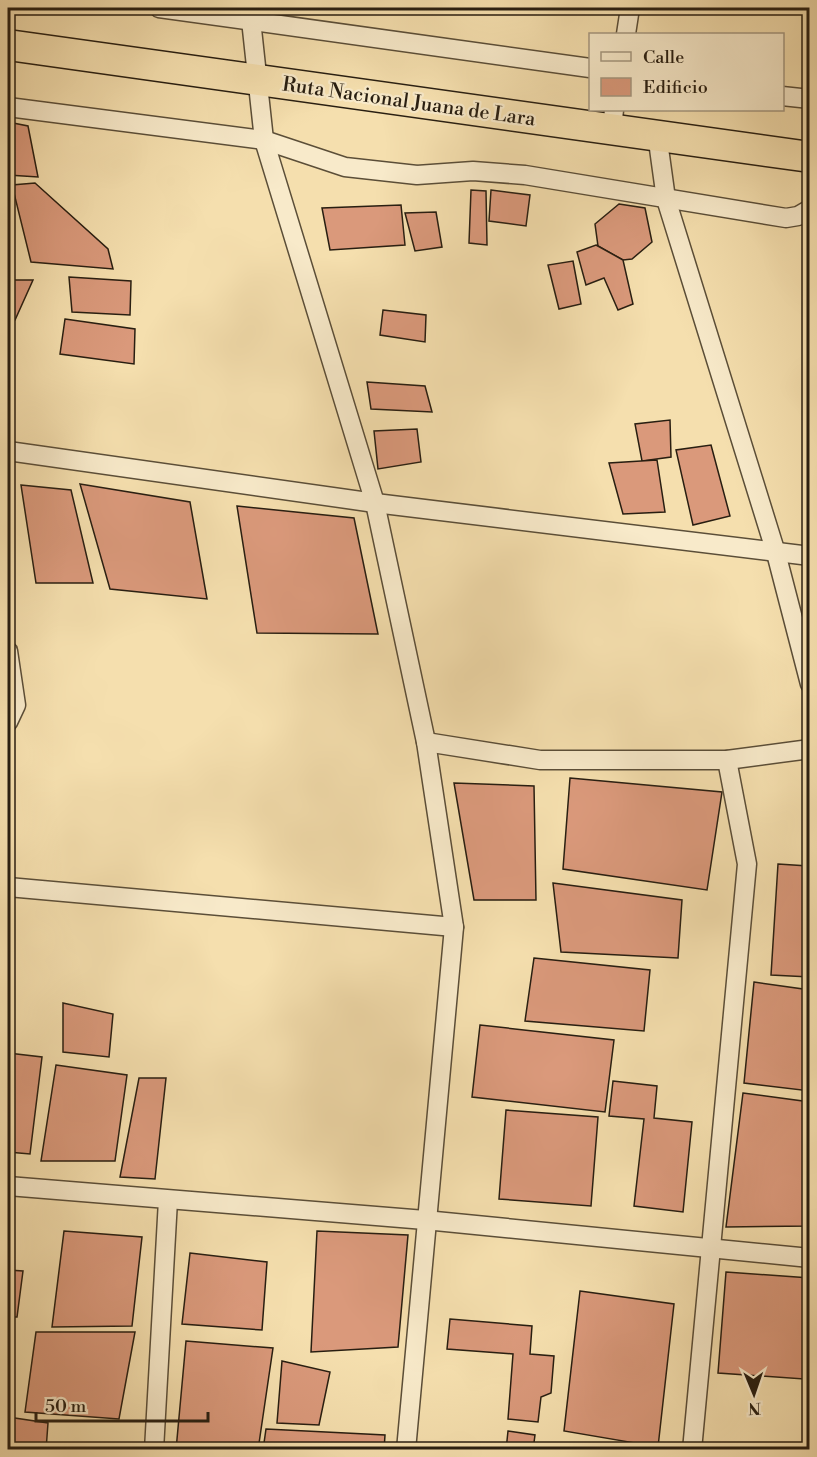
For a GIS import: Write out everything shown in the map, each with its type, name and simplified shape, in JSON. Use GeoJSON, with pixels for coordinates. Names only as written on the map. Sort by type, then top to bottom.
{"type":"FeatureCollection","features":[{"type":"Feature","properties":{"kind":"highway","name":"Ruta Nacional Juana de Lara"},"geometry":{"type":"LineString","coordinates":[[8,45],[256,80],[613,119],[657,134],[810,157]]}},
{"type":"Feature","properties":{"kind":"street"},"geometry":{"type":"LineString","coordinates":[[159,8],[251,14],[589,68]]}},
{"type":"Feature","properties":{"kind":"street"},"geometry":{"type":"LineString","coordinates":[[626,33],[630,8]]}},
{"type":"Feature","properties":{"kind":"street"},"geometry":{"type":"LineString","coordinates":[[251,14],[264,140],[375,503],[426,742],[454,927],[425,1220],[406,1449]]}},
{"type":"Feature","properties":{"kind":"street"},"geometry":{"type":"LineString","coordinates":[[784,96],[810,99]]}},
{"type":"Feature","properties":{"kind":"street"},"geometry":{"type":"LineString","coordinates":[[8,107],[264,140],[345,166],[417,175],[473,171],[525,175],[786,218],[798,216],[810,209]]}},
{"type":"Feature","properties":{"kind":"street"},"geometry":{"type":"LineString","coordinates":[[657,134],[666,199],[776,553],[810,684]]}},
{"type":"Feature","properties":{"kind":"street"},"geometry":{"type":"LineString","coordinates":[[8,451],[375,503],[810,556]]}},
{"type":"Feature","properties":{"kind":"street"},"geometry":{"type":"LineString","coordinates":[[8,651],[16,705],[8,722]]}},
{"type":"Feature","properties":{"kind":"street"},"geometry":{"type":"LineString","coordinates":[[426,742],[540,760],[727,760],[810,749]]}},
{"type":"Feature","properties":{"kind":"street"},"geometry":{"type":"LineString","coordinates":[[692,1449],[713,1250],[747,864],[727,760]]}},
{"type":"Feature","properties":{"kind":"street"},"geometry":{"type":"LineString","coordinates":[[8,887],[454,927]]}},
{"type":"Feature","properties":{"kind":"street"},"geometry":{"type":"LineString","coordinates":[[8,1186],[425,1220],[810,1258]]}},
{"type":"Feature","properties":{"kind":"street"},"geometry":{"type":"LineString","coordinates":[[154,1449],[168,1200]]}},
{"type":"Feature","properties":{"kind":"building"},"geometry":{"type":"Polygon","coordinates":[[[8,122],[28,126],[38,177],[8,175],[8,122]]]}},
{"type":"Feature","properties":{"kind":"building"},"geometry":{"type":"Polygon","coordinates":[[[35,183],[108,249],[113,269],[31,262],[12,185],[35,183]]]}},
{"type":"Feature","properties":{"kind":"building"},"geometry":{"type":"Polygon","coordinates":[[[471,190],[486,191],[487,245],[469,243],[471,190]]]}},
{"type":"Feature","properties":{"kind":"building"},"geometry":{"type":"Polygon","coordinates":[[[491,190],[530,195],[526,226],[489,221],[491,190]]]}},
{"type":"Feature","properties":{"kind":"building"},"geometry":{"type":"Polygon","coordinates":[[[619,204],[645,208],[652,242],[632,259],[623,260],[598,246],[595,224],[619,204]]]}},
{"type":"Feature","properties":{"kind":"building"},"geometry":{"type":"Polygon","coordinates":[[[401,205],[405,245],[330,250],[322,208],[401,205]]]}},
{"type":"Feature","properties":{"kind":"building"},"geometry":{"type":"Polygon","coordinates":[[[436,212],[442,247],[415,251],[405,213],[436,212]]]}},
{"type":"Feature","properties":{"kind":"building"},"geometry":{"type":"Polygon","coordinates":[[[596,245],[623,260],[633,304],[618,310],[604,278],[586,285],[577,252],[596,245]]]}},
{"type":"Feature","properties":{"kind":"building"},"geometry":{"type":"Polygon","coordinates":[[[573,261],[581,304],[559,309],[548,265],[573,261]]]}},
{"type":"Feature","properties":{"kind":"building"},"geometry":{"type":"Polygon","coordinates":[[[69,277],[131,281],[130,315],[72,312],[69,277]]]}},
{"type":"Feature","properties":{"kind":"building"},"geometry":{"type":"Polygon","coordinates":[[[8,280],[33,280],[15,320],[8,321],[8,280]]]}},
{"type":"Feature","properties":{"kind":"building"},"geometry":{"type":"Polygon","coordinates":[[[383,310],[426,315],[425,342],[380,335],[383,310]]]}},
{"type":"Feature","properties":{"kind":"building"},"geometry":{"type":"Polygon","coordinates":[[[65,319],[135,329],[134,364],[60,354],[65,319]]]}},
{"type":"Feature","properties":{"kind":"building"},"geometry":{"type":"Polygon","coordinates":[[[367,382],[425,386],[432,412],[371,409],[367,382]]]}},
{"type":"Feature","properties":{"kind":"building"},"geometry":{"type":"Polygon","coordinates":[[[670,420],[671,457],[642,461],[635,424],[670,420]]]}},
{"type":"Feature","properties":{"kind":"building"},"geometry":{"type":"Polygon","coordinates":[[[417,429],[421,462],[378,469],[374,431],[417,429]]]}},
{"type":"Feature","properties":{"kind":"building"},"geometry":{"type":"Polygon","coordinates":[[[711,445],[730,516],[693,525],[676,450],[711,445]]]}},
{"type":"Feature","properties":{"kind":"building"},"geometry":{"type":"Polygon","coordinates":[[[657,460],[665,512],[623,514],[609,463],[657,460]]]}},
{"type":"Feature","properties":{"kind":"building"},"geometry":{"type":"Polygon","coordinates":[[[80,484],[190,502],[207,599],[110,589],[80,484]]]}},
{"type":"Feature","properties":{"kind":"building"},"geometry":{"type":"Polygon","coordinates":[[[21,485],[71,490],[93,583],[36,583],[21,485]]]}},
{"type":"Feature","properties":{"kind":"building"},"geometry":{"type":"Polygon","coordinates":[[[237,506],[354,518],[378,634],[257,633],[237,506]]]}},
{"type":"Feature","properties":{"kind":"building"},"geometry":{"type":"Polygon","coordinates":[[[570,778],[722,792],[707,890],[563,869],[570,778]]]}},
{"type":"Feature","properties":{"kind":"building"},"geometry":{"type":"Polygon","coordinates":[[[454,783],[534,786],[536,900],[474,900],[454,783]]]}},
{"type":"Feature","properties":{"kind":"building"},"geometry":{"type":"Polygon","coordinates":[[[778,864],[808,866],[806,906],[810,907],[810,977],[771,975],[778,864]]]}},
{"type":"Feature","properties":{"kind":"building"},"geometry":{"type":"Polygon","coordinates":[[[553,883],[682,900],[678,958],[561,952],[553,883]]]}},
{"type":"Feature","properties":{"kind":"building"},"geometry":{"type":"Polygon","coordinates":[[[534,958],[650,970],[644,1031],[525,1021],[534,958]]]}},
{"type":"Feature","properties":{"kind":"building"},"geometry":{"type":"Polygon","coordinates":[[[754,982],[810,990],[810,1091],[744,1083],[754,982]]]}},
{"type":"Feature","properties":{"kind":"building"},"geometry":{"type":"Polygon","coordinates":[[[63,1003],[113,1014],[109,1057],[63,1052],[63,1003]]]}},
{"type":"Feature","properties":{"kind":"building"},"geometry":{"type":"Polygon","coordinates":[[[480,1025],[614,1040],[605,1112],[472,1097],[480,1025]]]}},
{"type":"Feature","properties":{"kind":"building"},"geometry":{"type":"Polygon","coordinates":[[[8,1053],[42,1057],[30,1154],[8,1152],[8,1053]]]}},
{"type":"Feature","properties":{"kind":"building"},"geometry":{"type":"Polygon","coordinates":[[[56,1065],[127,1075],[115,1161],[41,1161],[56,1065]]]}},
{"type":"Feature","properties":{"kind":"building"},"geometry":{"type":"Polygon","coordinates":[[[139,1078],[166,1078],[155,1179],[120,1177],[139,1078]]]}},
{"type":"Feature","properties":{"kind":"building"},"geometry":{"type":"Polygon","coordinates":[[[613,1081],[657,1086],[654,1118],[692,1122],[683,1212],[634,1206],[644,1119],[609,1116],[613,1081]]]}},
{"type":"Feature","properties":{"kind":"building"},"geometry":{"type":"Polygon","coordinates":[[[743,1093],[810,1102],[810,1226],[726,1227],[743,1093]]]}},
{"type":"Feature","properties":{"kind":"building"},"geometry":{"type":"Polygon","coordinates":[[[506,1110],[598,1117],[591,1206],[499,1199],[506,1110]]]}},
{"type":"Feature","properties":{"kind":"building"},"geometry":{"type":"Polygon","coordinates":[[[64,1231],[142,1237],[132,1326],[52,1327],[64,1231]]]}},
{"type":"Feature","properties":{"kind":"building"},"geometry":{"type":"Polygon","coordinates":[[[317,1231],[408,1235],[398,1347],[311,1352],[317,1231]]]}},
{"type":"Feature","properties":{"kind":"building"},"geometry":{"type":"Polygon","coordinates":[[[190,1253],[267,1262],[262,1330],[182,1324],[190,1253]]]}},
{"type":"Feature","properties":{"kind":"building"},"geometry":{"type":"Polygon","coordinates":[[[8,1270],[23,1271],[17,1317],[8,1317],[8,1270]]]}},
{"type":"Feature","properties":{"kind":"building"},"geometry":{"type":"Polygon","coordinates":[[[726,1272],[810,1278],[804,1379],[718,1373],[726,1272]]]}},
{"type":"Feature","properties":{"kind":"building"},"geometry":{"type":"Polygon","coordinates":[[[580,1291],[674,1304],[658,1447],[564,1431],[580,1291]]]}},
{"type":"Feature","properties":{"kind":"building"},"geometry":{"type":"Polygon","coordinates":[[[450,1319],[532,1326],[530,1354],[554,1356],[551,1393],[541,1397],[538,1422],[508,1419],[513,1354],[447,1349],[450,1319]]]}},
{"type":"Feature","properties":{"kind":"building"},"geometry":{"type":"Polygon","coordinates":[[[36,1332],[135,1332],[119,1419],[25,1412],[36,1332]]]}},
{"type":"Feature","properties":{"kind":"building"},"geometry":{"type":"Polygon","coordinates":[[[186,1341],[273,1348],[258,1450],[176,1450],[186,1341]]]}},
{"type":"Feature","properties":{"kind":"building"},"geometry":{"type":"Polygon","coordinates":[[[282,1361],[330,1372],[319,1425],[277,1423],[282,1361]]]}},
{"type":"Feature","properties":{"kind":"building"},"geometry":{"type":"Polygon","coordinates":[[[8,1417],[48,1423],[46,1450],[8,1450],[8,1417]]]}},
{"type":"Feature","properties":{"kind":"building"},"geometry":{"type":"Polygon","coordinates":[[[266,1429],[385,1435],[384,1450],[263,1450],[266,1429]]]}},
{"type":"Feature","properties":{"kind":"building"},"geometry":{"type":"Polygon","coordinates":[[[508,1431],[535,1435],[533,1450],[506,1450],[508,1431]]]}}]}
